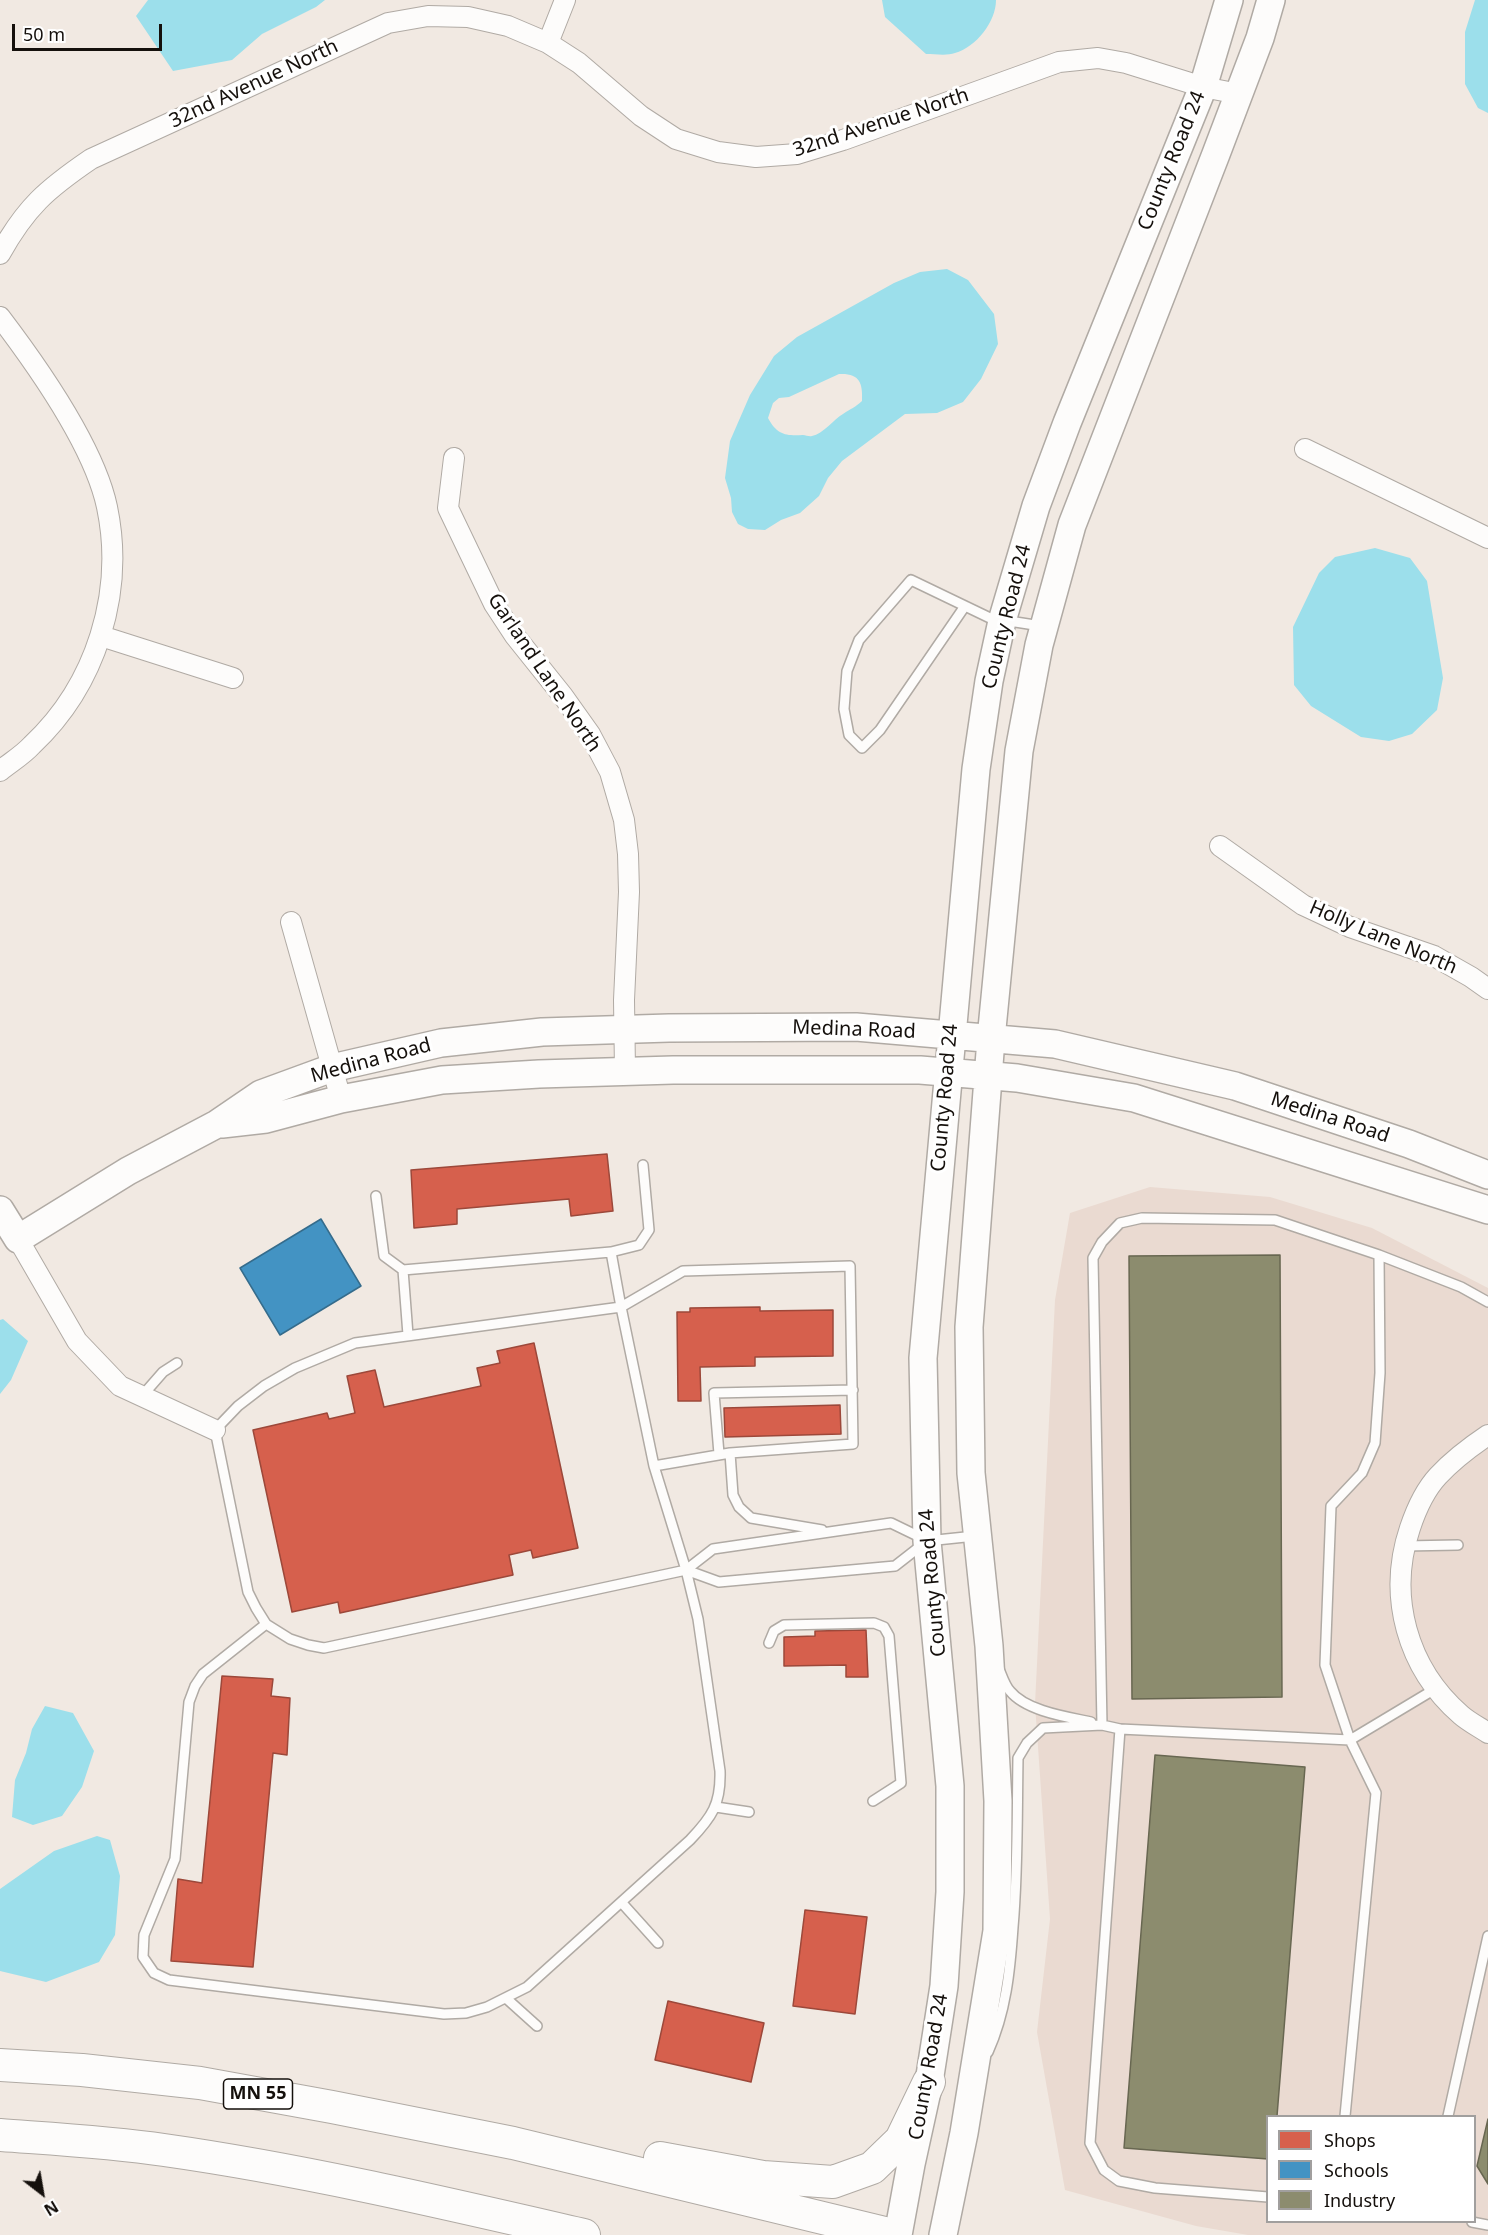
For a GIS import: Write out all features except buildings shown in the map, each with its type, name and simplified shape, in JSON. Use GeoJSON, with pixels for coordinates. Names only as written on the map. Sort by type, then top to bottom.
{"type":"FeatureCollection","features":[{"type":"Feature","properties":{"kind":"main road","name":"MN 55"},"geometry":{"type":"LineString","coordinates":[[0,2065],[82,2070],[200,2083],[513,2143],[893,2235]]}},
{"type":"Feature","properties":{"kind":"main road"},"geometry":{"type":"LineString","coordinates":[[513,2143],[618,2150],[763,2177],[833,2182],[872,2168],[901,2140],[929,2082]]}},
{"type":"Feature","properties":{"kind":"main road"},"geometry":{"type":"LineString","coordinates":[[0,2135],[162,2150],[269,2167],[424,2198],[584,2235]]}},
{"type":"Feature","properties":{"kind":"street"},"geometry":{"type":"LineString","coordinates":[[548,43],[566,0]]}},
{"type":"Feature","properties":{"kind":"street","name":"County Road 24"},"geometry":{"type":"LineString","coordinates":[[898,2235],[910,2164],[929,2082],[946,1962],[950,1892],[950,1786],[927,1541],[923,1358],[976,769],[989,681],[1002,621],[1036,506],[1067,423],[1203,87],[1229,0]]}},
{"type":"Feature","properties":{"kind":"street","name":"County Road 24"},"geometry":{"type":"LineString","coordinates":[[943,2235],[972,2087],[997,1932],[998,1801],[989,1646],[971,1473],[969,1327],[990,1076],[991,1039],[1020,751],[1045,627],[1072,525],[1239,94],[1271,0]]}},
{"type":"Feature","properties":{"kind":"street","name":"32nd Avenue North"},"geometry":{"type":"LineString","coordinates":[[0,254],[14,230],[32,207],[54,185],[91,159],[388,23],[428,16],[468,17],[508,26],[548,43],[579,63],[641,116],[676,139],[718,152],[756,157],[797,154],[1059,62],[1098,58],[1203,87],[1239,94]]}},
{"type":"Feature","properties":{"kind":"street"},"geometry":{"type":"LineString","coordinates":[[0,317],[74,427],[93,465],[107,506],[112,550],[111,593],[101,636],[85,676],[61,714],[32,746],[0,771]]}},
{"type":"Feature","properties":{"kind":"street"},"geometry":{"type":"LineString","coordinates":[[1305,449],[1488,538]]}},
{"type":"Feature","properties":{"kind":"street","name":"Garland Lane North"},"geometry":{"type":"LineString","coordinates":[[454,458],[448,508],[494,604],[515,636],[590,734],[609,772],[624,820],[629,892],[624,1000],[625,1071]]}},
{"type":"Feature","properties":{"kind":"street"},"geometry":{"type":"LineString","coordinates":[[101,636],[233,678]]}},
{"type":"Feature","properties":{"kind":"street","name":"Holly Lane North"},"geometry":{"type":"LineString","coordinates":[[1220,846],[1303,905],[1350,927],[1434,956],[1472,976],[1488,989]]}},
{"type":"Feature","properties":{"kind":"street"},"geometry":{"type":"LineString","coordinates":[[291,922],[341,1099]]}},
{"type":"Feature","properties":{"kind":"street","name":"Medina Road"},"geometry":{"type":"LineString","coordinates":[[18,1239],[128,1171],[217,1124],[261,1094],[332,1068],[441,1043],[542,1032],[856,1027],[1055,1044],[1235,1086],[1409,1144],[1488,1175]]}},
{"type":"Feature","properties":{"kind":"street","name":"Medina Road"},"geometry":{"type":"LineString","coordinates":[[217,1124],[266,1119],[341,1099],[442,1080],[625,1071],[920,1070],[1017,1078],[1134,1098],[1488,1210]]}},
{"type":"Feature","properties":{"kind":"street"},"geometry":{"type":"LineString","coordinates":[[0,1210],[77,1341],[120,1386],[215,1430]]}},
{"type":"Feature","properties":{"kind":"street"},"geometry":{"type":"LineString","coordinates":[[1488,1435],[1463,1452],[1436,1478],[1416,1511],[1404,1546],[1399,1583],[1403,1621],[1416,1657],[1435,1689],[1462,1716],[1488,1733]]}},
{"type":"Feature","properties":{"kind":"lane"},"geometry":{"type":"LineString","coordinates":[[965,606],[880,730],[862,748],[849,735],[844,709],[847,671],[859,640],[911,580],[990,618],[1045,627]]}},
{"type":"Feature","properties":{"kind":"lane"},"geometry":{"type":"LineString","coordinates":[[376,1196],[384,1256],[403,1270],[611,1252],[639,1245],[649,1230],[643,1165]]}},
{"type":"Feature","properties":{"kind":"lane"},"geometry":{"type":"LineString","coordinates":[[1102,1725],[1093,1258],[1102,1242],[1120,1223],[1142,1218],[1275,1220],[1379,1255],[1461,1287],[1488,1302]]}},
{"type":"Feature","properties":{"kind":"lane"},"geometry":{"type":"LineString","coordinates":[[266,1623],[203,1674],[189,1702],[175,1859],[144,1935],[143,1957],[154,1973],[169,1980],[444,2014],[466,2013],[507,1999],[527,1987],[696,1834],[717,1808],[721,1787],[698,1619],[686,1570],[654,1466],[611,1252]]}},
{"type":"Feature","properties":{"kind":"lane"},"geometry":{"type":"LineString","coordinates":[[1345,2115],[1376,1793],[1350,1740],[1325,1665],[1331,1506],[1362,1473],[1375,1443],[1380,1373],[1379,1255]]}},
{"type":"Feature","properties":{"kind":"lane"},"geometry":{"type":"LineString","coordinates":[[654,1466],[730,1452],[854,1444],[850,1266],[683,1271],[621,1307],[355,1343],[296,1368],[255,1393],[238,1406],[215,1430],[248,1592],[266,1623],[290,1639],[324,1648],[686,1570],[712,1549],[891,1522],[927,1541]]}},
{"type":"Feature","properties":{"kind":"lane"},"geometry":{"type":"LineString","coordinates":[[403,1270],[408,1335]]}},
{"type":"Feature","properties":{"kind":"lane"},"geometry":{"type":"LineString","coordinates":[[142,1396],[164,1372],[177,1363]]}},
{"type":"Feature","properties":{"kind":"lane"},"geometry":{"type":"LineString","coordinates":[[719,1454],[714,1393],[853,1390]]}},
{"type":"Feature","properties":{"kind":"lane"},"geometry":{"type":"LineString","coordinates":[[730,1452],[733,1495],[739,1507],[750,1518],[830,1532]]}},
{"type":"Feature","properties":{"kind":"lane"},"geometry":{"type":"LineString","coordinates":[[686,1570],[719,1582],[895,1566],[927,1541],[978,1536]]}},
{"type":"Feature","properties":{"kind":"lane"},"geometry":{"type":"LineString","coordinates":[[1404,1546],[1458,1545]]}},
{"type":"Feature","properties":{"kind":"lane"},"geometry":{"type":"LineString","coordinates":[[769,1642],[774,1631],[784,1624],[874,1623],[885,1628],[889,1636],[901,1783],[873,1801]]}},
{"type":"Feature","properties":{"kind":"lane"},"geometry":{"type":"LineString","coordinates":[[989,1646],[1009,1691],[1023,1701],[1041,1710],[1120,1729],[1350,1740],[1435,1689]]}},
{"type":"Feature","properties":{"kind":"lane"},"geometry":{"type":"LineString","coordinates":[[972,2087],[998,2030],[1010,1970],[1017,1884],[1018,1758],[1027,1743],[1043,1728],[1102,1725]]}},
{"type":"Feature","properties":{"kind":"lane"},"geometry":{"type":"LineString","coordinates":[[1120,1729],[1090,2143],[1104,2170],[1119,2181],[1155,2188],[1266,2198]]}},
{"type":"Feature","properties":{"kind":"lane"},"geometry":{"type":"LineString","coordinates":[[717,1808],[749,1812]]}},
{"type":"Feature","properties":{"kind":"lane"},"geometry":{"type":"LineString","coordinates":[[622,1903],[658,1943]]}},
{"type":"Feature","properties":{"kind":"lane"},"geometry":{"type":"LineString","coordinates":[[1448,2115],[1488,1936]]}},
{"type":"Feature","properties":{"kind":"lane"},"geometry":{"type":"LineString","coordinates":[[507,1999],[537,2026]]}},
{"type":"Feature","properties":{"kind":"shaded area"},"geometry":{"type":"Polygon","coordinates":[[[1150,1187],[1270,1197],[1372,1228],[1488,1288],[1488,2235],[1248,2235],[1196,2226],[1065,2190],[1037,2032],[1050,1919],[1035,1704],[1055,1300],[1070,1213],[1150,1187]]]}},
{"type":"Feature","properties":{"kind":"water"},"geometry":{"type":"Polygon","coordinates":[[[148,0],[325,0],[316,7],[262,34],[232,60],[173,71],[136,16],[148,0]]]}},
{"type":"Feature","properties":{"kind":"water"},"geometry":{"type":"Polygon","coordinates":[[[882,0],[996,0],[993,17],[977,39],[963,50],[945,55],[926,54],[885,17],[882,0]]]}},
{"type":"Feature","properties":{"kind":"water"},"geometry":{"type":"Polygon","coordinates":[[[1475,0],[1488,0],[1488,113],[1478,108],[1465,84],[1465,32],[1475,0]]]}},
{"type":"Feature","properties":{"kind":"water"},"geometry":{"type":"Polygon","coordinates":[[[947,269],[968,280],[994,314],[998,344],[981,379],[963,402],[937,413],[905,414],[842,461],[828,478],[819,496],[800,513],[781,520],[765,530],[748,529],[738,524],[732,512],[731,498],[725,478],[730,441],[750,395],[774,356],[797,337],[894,283],[920,272],[947,269]],[[839,374],[789,397],[779,398],[773,403],[768,418],[771,424],[787,435],[816,435],[862,401],[862,389],[858,380],[846,374],[839,374]]]}},
{"type":"Feature","properties":{"kind":"water"},"geometry":{"type":"Polygon","coordinates":[[[1375,548],[1410,558],[1427,581],[1443,678],[1437,710],[1412,734],[1389,741],[1361,737],[1311,706],[1294,685],[1293,627],[1319,573],[1335,557],[1375,548]]]}},
{"type":"Feature","properties":{"kind":"water"},"geometry":{"type":"Polygon","coordinates":[[[3,1319],[28,1341],[11,1380],[0,1394],[0,1320],[3,1319]]]}},
{"type":"Feature","properties":{"kind":"water"},"geometry":{"type":"Polygon","coordinates":[[[45,1706],[73,1713],[94,1751],[82,1787],[62,1816],[33,1825],[12,1817],[15,1780],[26,1753],[32,1729],[45,1706]]]}},
{"type":"Feature","properties":{"kind":"water"},"geometry":{"type":"Polygon","coordinates":[[[97,1836],[110,1840],[120,1876],[115,1935],[99,1962],[46,1982],[0,1971],[0,1889],[54,1851],[97,1836]]]}}]}
